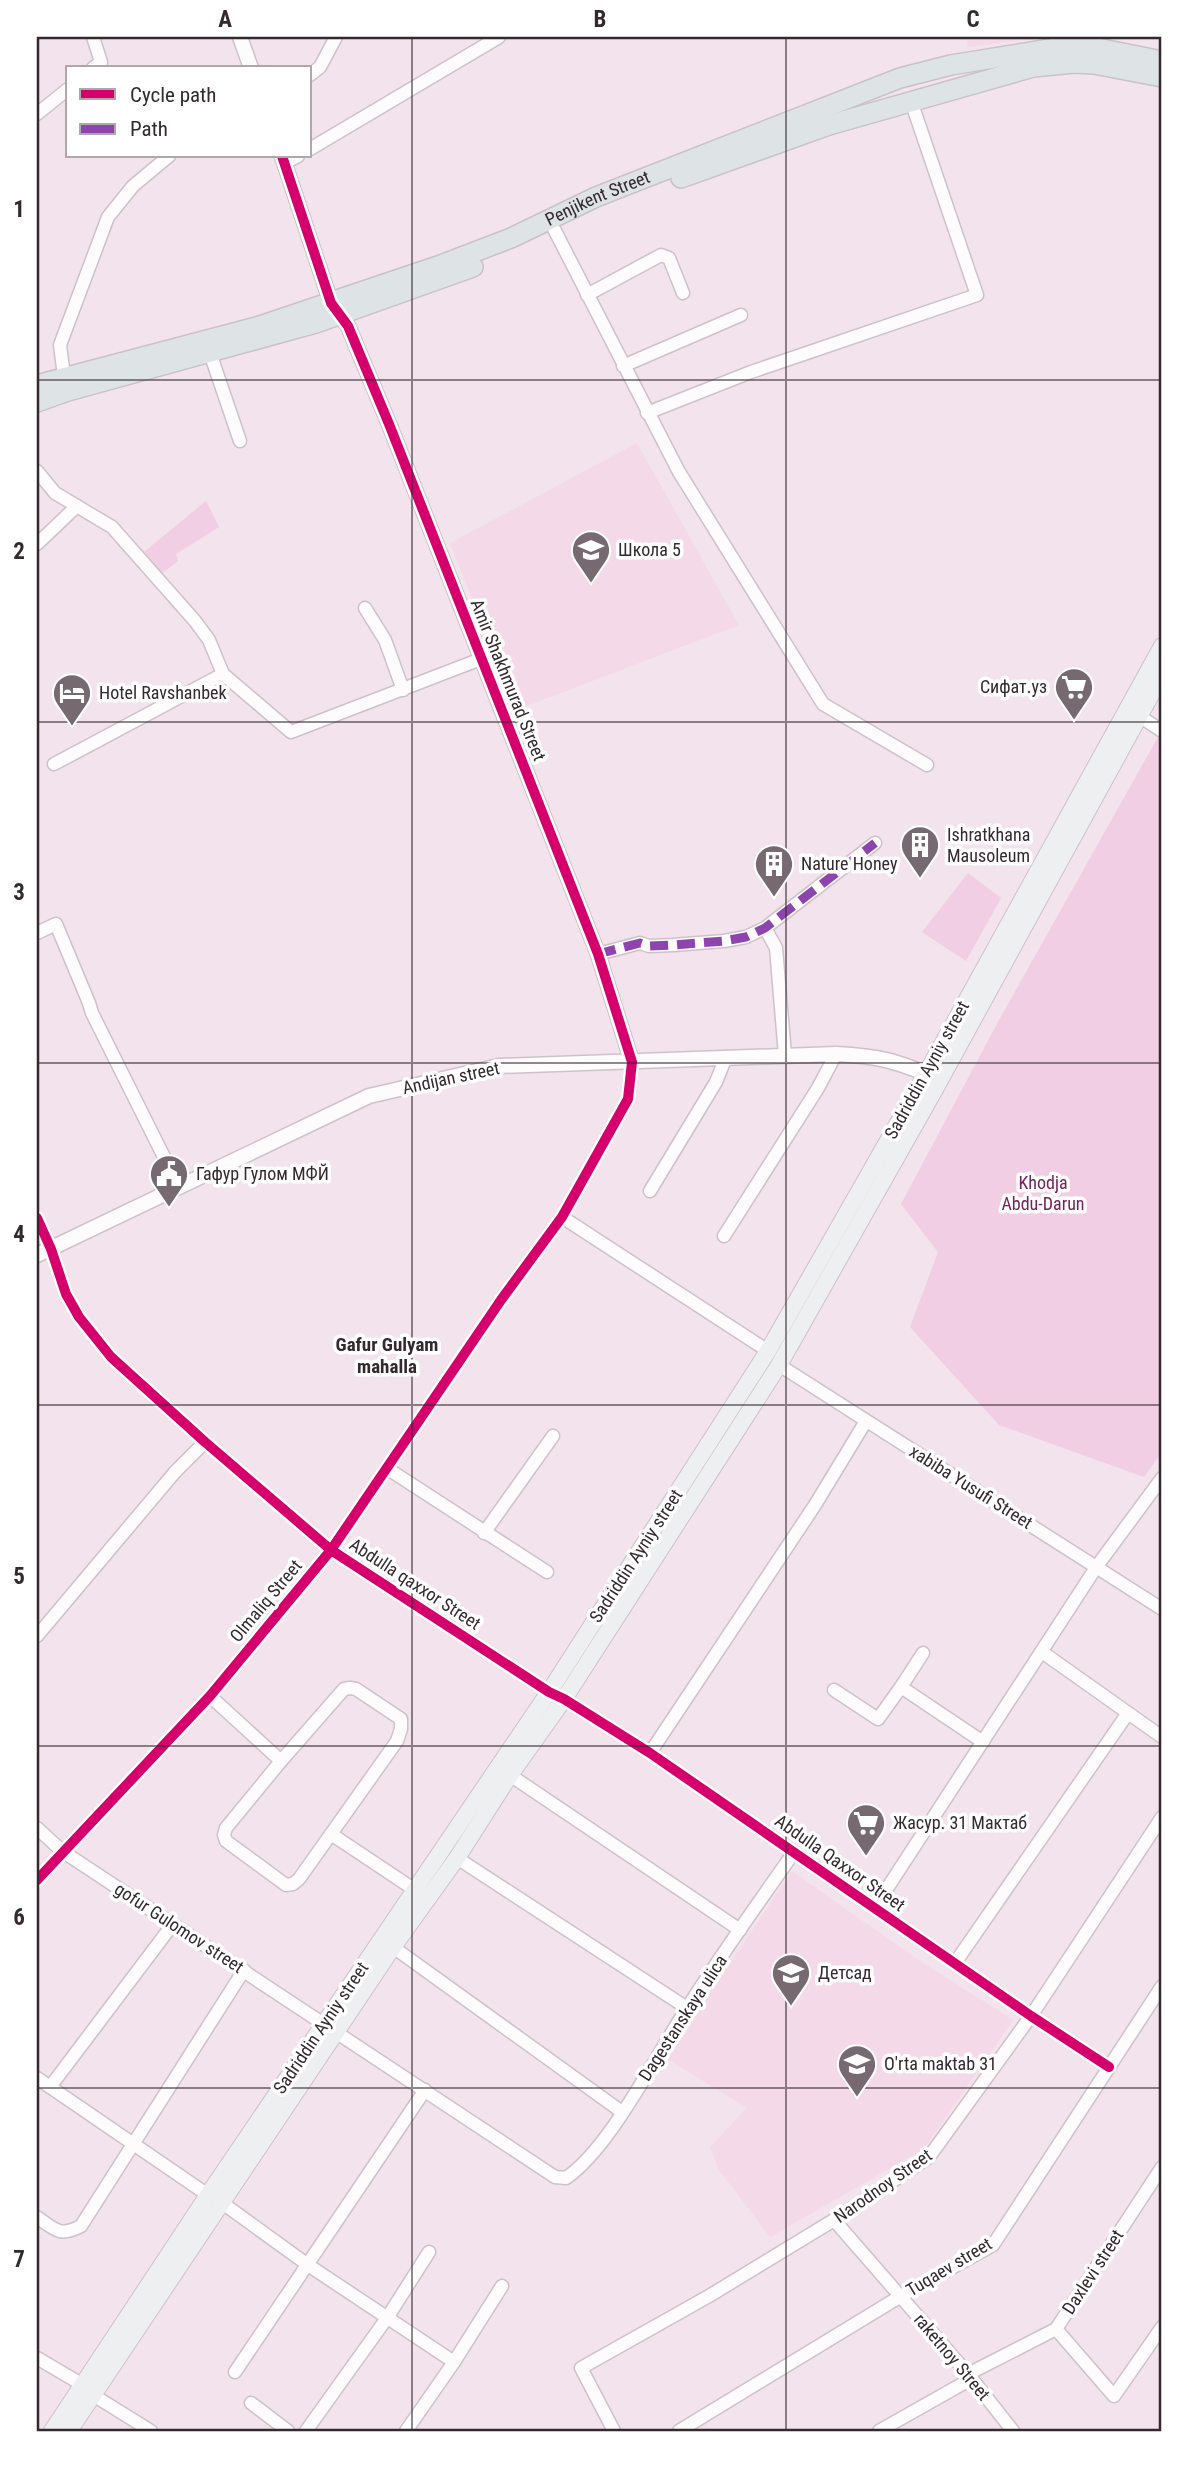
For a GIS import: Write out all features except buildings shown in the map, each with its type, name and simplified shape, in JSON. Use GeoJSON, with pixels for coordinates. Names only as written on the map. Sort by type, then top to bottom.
{"type":"FeatureCollection","features":[{"type":"Feature","properties":{"kind":"main road","name":"Penjikent Street"},"geometry":{"type":"LineString","coordinates":[[37,402],[68,391],[211,353],[336,309],[477,252],[596,197],[887,83],[951,65],[1082,46],[1162,61]]}},
{"type":"Feature","properties":{"kind":"main road","name":"Penjikent Street"},"geometry":{"type":"LineString","coordinates":[[37,385],[260,326],[336,309],[449,277],[639,192],[829,125],[957,87],[1033,67],[1074,63],[1115,67],[1162,77]]}},
{"type":"Feature","properties":{"kind":"main road"},"geometry":{"type":"LineString","coordinates":[[951,65],[957,87]]}},
{"type":"Feature","properties":{"kind":"main road","name":"Sadriddin Ayniy street"},"geometry":{"type":"LineString","coordinates":[[330,2028],[457,1858],[510,1775],[564,1699],[779,1365],[1133,712],[1162,646]]}},
{"type":"Feature","properties":{"kind":"main road","name":"Sadriddin Ayniy street"},"geometry":{"type":"LineString","coordinates":[[1133,712],[1162,675]]}},
{"type":"Feature","properties":{"kind":"main road","name":"Sadriddin Ayniy street"},"geometry":{"type":"LineString","coordinates":[[52,2431],[88,2390],[330,2028],[415,1891],[549,1692],[768,1351],[933,1077]]}},
{"type":"Feature","properties":{"kind":"main road","name":"Sadriddin Ayniy street"},"geometry":{"type":"LineString","coordinates":[[69,2431],[88,2390]]}},
{"type":"Feature","properties":{"kind":"street"},"geometry":{"type":"LineString","coordinates":[[93,37],[101,62],[96,66]]}},
{"type":"Feature","properties":{"kind":"street"},"geometry":{"type":"LineString","coordinates":[[240,37],[250,66]]}},
{"type":"Feature","properties":{"kind":"street"},"geometry":{"type":"LineString","coordinates":[[312,73],[320,67],[336,37]]}},
{"type":"Feature","properties":{"kind":"street"},"geometry":{"type":"LineString","coordinates":[[312,148],[499,37]]}},
{"type":"Feature","properties":{"kind":"street"},"geometry":{"type":"LineString","coordinates":[[37,114],[66,91]]}},
{"type":"Feature","properties":{"kind":"street"},"geometry":{"type":"LineString","coordinates":[[648,413],[751,372],[977,295],[911,101]]}},
{"type":"Feature","properties":{"kind":"street"},"geometry":{"type":"LineString","coordinates":[[64,376],[60,345],[108,217],[133,186],[167,158]]}},
{"type":"Feature","properties":{"kind":"street","name":"Amir Shakhmurad Street"},"geometry":{"type":"LineString","coordinates":[[288,158],[336,309],[348,326],[379,399],[598,954],[632,1062]]}},
{"type":"Feature","properties":{"kind":"street"},"geometry":{"type":"LineString","coordinates":[[554,229],[679,472],[823,704],[928,765]]}},
{"type":"Feature","properties":{"kind":"street"},"geometry":{"type":"LineString","coordinates":[[587,295],[661,254],[669,258],[683,293]]}},
{"type":"Feature","properties":{"kind":"street"},"geometry":{"type":"LineString","coordinates":[[623,366],[741,315]]}},
{"type":"Feature","properties":{"kind":"street"},"geometry":{"type":"LineString","coordinates":[[211,353],[240,441]]}},
{"type":"Feature","properties":{"kind":"street"},"geometry":{"type":"LineString","coordinates":[[37,471],[55,493],[113,527],[209,640],[223,674],[291,732],[481,659]]}},
{"type":"Feature","properties":{"kind":"street"},"geometry":{"type":"LineString","coordinates":[[37,544],[76,506]]}},
{"type":"Feature","properties":{"kind":"street"},"geometry":{"type":"LineString","coordinates":[[365,608],[384,640],[403,690]]}},
{"type":"Feature","properties":{"kind":"street"},"geometry":{"type":"LineString","coordinates":[[54,764],[223,674]]}},
{"type":"Feature","properties":{"kind":"street"},"geometry":{"type":"LineString","coordinates":[[1133,712],[1160,729]]}},
{"type":"Feature","properties":{"kind":"street"},"geometry":{"type":"LineString","coordinates":[[598,954],[640,943],[649,946],[673,945],[746,937],[765,928],[875,843]]}},
{"type":"Feature","properties":{"kind":"street"},"geometry":{"type":"LineString","coordinates":[[37,933],[56,924],[92,1013],[179,1187]]}},
{"type":"Feature","properties":{"kind":"street"},"geometry":{"type":"LineString","coordinates":[[765,928],[776,948],[785,1055]]}},
{"type":"Feature","properties":{"kind":"street"},"geometry":{"type":"LineString","coordinates":[[724,1236],[818,1088],[836,1054]]}},
{"type":"Feature","properties":{"kind":"street","name":"Andijan street"},"geometry":{"type":"LineString","coordinates":[[37,1255],[369,1096],[499,1066],[836,1054],[874,1056],[902,1063],[933,1077]]}},
{"type":"Feature","properties":{"kind":"street"},"geometry":{"type":"LineString","coordinates":[[650,1191],[716,1082],[726,1057]]}},
{"type":"Feature","properties":{"kind":"street","name":"Olmaliq Street"},"geometry":{"type":"LineString","coordinates":[[37,1880],[209,1696],[331,1550],[501,1300],[562,1217],[628,1099],[632,1062]]}},
{"type":"Feature","properties":{"kind":"street"},"geometry":{"type":"LineString","coordinates":[[562,1217],[768,1351]]}},
{"type":"Feature","properties":{"kind":"street","name":"Abdulla qaxxor Street"},"geometry":{"type":"LineString","coordinates":[[37,1219],[51,1249],[66,1294],[79,1317],[111,1357],[331,1550],[549,1692]]}},
{"type":"Feature","properties":{"kind":"street","name":"xabiba Yusufi Street"},"geometry":{"type":"LineString","coordinates":[[779,1365],[1162,1609]]}},
{"type":"Feature","properties":{"kind":"street"},"geometry":{"type":"LineString","coordinates":[[650,1753],[816,1504],[866,1421]]}},
{"type":"Feature","properties":{"kind":"street"},"geometry":{"type":"LineString","coordinates":[[484,1532],[554,1436]]}},
{"type":"Feature","properties":{"kind":"street"},"geometry":{"type":"LineString","coordinates":[[37,1636],[174,1472],[205,1442]]}},
{"type":"Feature","properties":{"kind":"street"},"geometry":{"type":"LineString","coordinates":[[388,1469],[547,1572]]}},
{"type":"Feature","properties":{"kind":"street"},"geometry":{"type":"LineString","coordinates":[[874,1907],[1097,1566],[1162,1479]]}},
{"type":"Feature","properties":{"kind":"street"},"geometry":{"type":"LineString","coordinates":[[1042,1652],[1162,1737]]}},
{"type":"Feature","properties":{"kind":"street"},"geometry":{"type":"LineString","coordinates":[[834,1690],[878,1719],[923,1653]]}},
{"type":"Feature","properties":{"kind":"street"},"geometry":{"type":"LineString","coordinates":[[901,1687],[983,1742]]}},
{"type":"Feature","properties":{"kind":"street"},"geometry":{"type":"LineString","coordinates":[[344,1689],[356,1689],[401,1719],[397,1741],[293,1884],[286,1885],[226,1840],[224,1835],[226,1828],[281,1760],[344,1689]]}},
{"type":"Feature","properties":{"kind":"street","name":"Abdulla Qaxxor Street"},"geometry":{"type":"LineString","coordinates":[[549,1692],[650,1753],[1109,2067]]}},
{"type":"Feature","properties":{"kind":"street"},"geometry":{"type":"LineString","coordinates":[[209,1696],[281,1760]]}},
{"type":"Feature","properties":{"kind":"street"},"geometry":{"type":"LineString","coordinates":[[955,1963],[1128,1713]]}},
{"type":"Feature","properties":{"kind":"street"},"geometry":{"type":"LineString","coordinates":[[510,1775],[740,1930]]}},
{"type":"Feature","properties":{"kind":"street","name":"Narodnoy Street"},"geometry":{"type":"LineString","coordinates":[[614,2431],[581,2368],[709,2296],[834,2220],[929,2157],[1031,2016],[1162,1817]]}},
{"type":"Feature","properties":{"kind":"street","name":"gofur Gulomov street"},"geometry":{"type":"LineString","coordinates":[[37,1828],[62,1852],[555,2177],[566,2178]]}},
{"type":"Feature","properties":{"kind":"street"},"geometry":{"type":"LineString","coordinates":[[331,1834],[415,1891]]}},
{"type":"Feature","properties":{"kind":"street","name":"Dagestanskaya ulica"},"geometry":{"type":"LineString","coordinates":[[566,2178],[594,2151],[622,2112],[687,2008],[794,1852]]}},
{"type":"Feature","properties":{"kind":"street"},"geometry":{"type":"LineString","coordinates":[[457,1858],[687,2008]]}},
{"type":"Feature","properties":{"kind":"street"},"geometry":{"type":"LineString","coordinates":[[50,2087],[173,1924]]}},
{"type":"Feature","properties":{"kind":"street"},"geometry":{"type":"LineString","coordinates":[[393,1947],[622,2112]]}},
{"type":"Feature","properties":{"kind":"street"},"geometry":{"type":"LineString","coordinates":[[37,2217],[56,2231],[68,2232],[81,2226],[244,1970]]}},
{"type":"Feature","properties":{"kind":"street","name":"Tuqaev street"},"geometry":{"type":"LineString","coordinates":[[680,2431],[901,2296],[993,2245],[1162,1986]]}},
{"type":"Feature","properties":{"kind":"street"},"geometry":{"type":"LineString","coordinates":[[37,2078],[454,2362]]}},
{"type":"Feature","properties":{"kind":"street"},"geometry":{"type":"LineString","coordinates":[[235,2372],[425,2090]]}},
{"type":"Feature","properties":{"kind":"street","name":"Daxlevi street"},"geometry":{"type":"LineString","coordinates":[[879,2431],[1056,2329],[1162,2167]]}},
{"type":"Feature","properties":{"kind":"street","name":"raketnoy Street"},"geometry":{"type":"LineString","coordinates":[[834,2220],[1013,2431]]}},
{"type":"Feature","properties":{"kind":"street"},"geometry":{"type":"LineString","coordinates":[[306,2431],[387,2318],[429,2252]]}},
{"type":"Feature","properties":{"kind":"street"},"geometry":{"type":"LineString","coordinates":[[406,2431],[502,2286]]}},
{"type":"Feature","properties":{"kind":"street"},"geometry":{"type":"LineString","coordinates":[[1056,2329],[1114,2396],[1162,2327]]}},
{"type":"Feature","properties":{"kind":"street"},"geometry":{"type":"LineString","coordinates":[[37,2358],[150,2431]]}},
{"type":"Feature","properties":{"kind":"street"},"geometry":{"type":"LineString","coordinates":[[251,2403],[288,2431]]}},
{"type":"Feature","properties":{"kind":"shaded area"},"geometry":{"type":"Polygon","coordinates":[[[967,37],[1049,37],[968,47],[967,37]]]}},
{"type":"Feature","properties":{"kind":"shaded area","name":"Школа 5"},"geometry":{"type":"Polygon","coordinates":[[[637,443],[739,625],[516,710],[450,543],[637,443]]]}},
{"type":"Feature","properties":{"kind":"shaded area"},"geometry":{"type":"Polygon","coordinates":[[[792,1871],[914,1957],[1013,2020],[924,2149],[770,2237],[719,2170],[710,2147],[747,2108],[666,2058],[792,1871]]]}},
{"type":"Feature","properties":{"kind":"green space"},"geometry":{"type":"Polygon","coordinates":[[[206,501],[219,527],[176,554],[178,561],[161,574],[144,552],[206,501]]]}},
{"type":"Feature","properties":{"kind":"green space","name":"Khodja Abdu-Darun"},"geometry":{"type":"Polygon","coordinates":[[[1158,737],[1162,740],[1162,1452],[1144,1477],[999,1425],[910,1327],[938,1252],[901,1204],[999,1020],[1158,737]]]}},
{"type":"Feature","properties":{"kind":"green space"},"geometry":{"type":"Polygon","coordinates":[[[968,873],[1001,898],[966,961],[922,932],[968,873]]]}},
{"type":"Feature","properties":{"kind":"marked path"},"geometry":{"type":"LineString","coordinates":[[598,954],[640,943],[649,946],[673,945],[746,937],[765,928],[875,843]]}},
{"type":"Feature","properties":{"kind":"cycle path"},"geometry":{"type":"LineString","coordinates":[[37,1880],[210,1696],[331,1550],[501,1300],[562,1217],[628,1099],[632,1062],[598,954],[389,424],[348,326],[331,303],[283,158]]}},
{"type":"Feature","properties":{"kind":"cycle path"},"geometry":{"type":"LineString","coordinates":[[37,1218],[66,1294],[79,1317],[111,1357],[331,1550],[549,1692],[650,1753],[1109,2067]]}},
{"type":"Feature","properties":{"kind":"place","name":"Школа 5"},"geometry":{"type":"Point","coordinates":[591,584]}},
{"type":"Feature","properties":{"kind":"place","name":"Сифат.уз"},"geometry":{"type":"Point","coordinates":[1074,721]}},
{"type":"Feature","properties":{"kind":"place","name":"Hotel Ravshanbek"},"geometry":{"type":"Point","coordinates":[72,727]}},
{"type":"Feature","properties":{"kind":"place","name":"Ishratkhana Mausoleum"},"geometry":{"type":"Point","coordinates":[920,879]}},
{"type":"Feature","properties":{"kind":"place","name":"Nature Honey"},"geometry":{"type":"Point","coordinates":[774,898]}},
{"type":"Feature","properties":{"kind":"place","name":"Гафур Гулом МФЙ"},"geometry":{"type":"Point","coordinates":[169,1208]}},
{"type":"Feature","properties":{"kind":"place","name":"Жасур. 31 Мактаб"},"geometry":{"type":"Point","coordinates":[866,1857]}},
{"type":"Feature","properties":{"kind":"place","name":"Детсад"},"geometry":{"type":"Point","coordinates":[791,2007]}},
{"type":"Feature","properties":{"kind":"place","name":"O'rta maktab 31"},"geometry":{"type":"Point","coordinates":[857,2098]}},
{"type":"Feature","properties":{"kind":"district","name":"Gafur Gulyam mahalla"},"geometry":{"type":"Point","coordinates":[387,1355]}}]}
